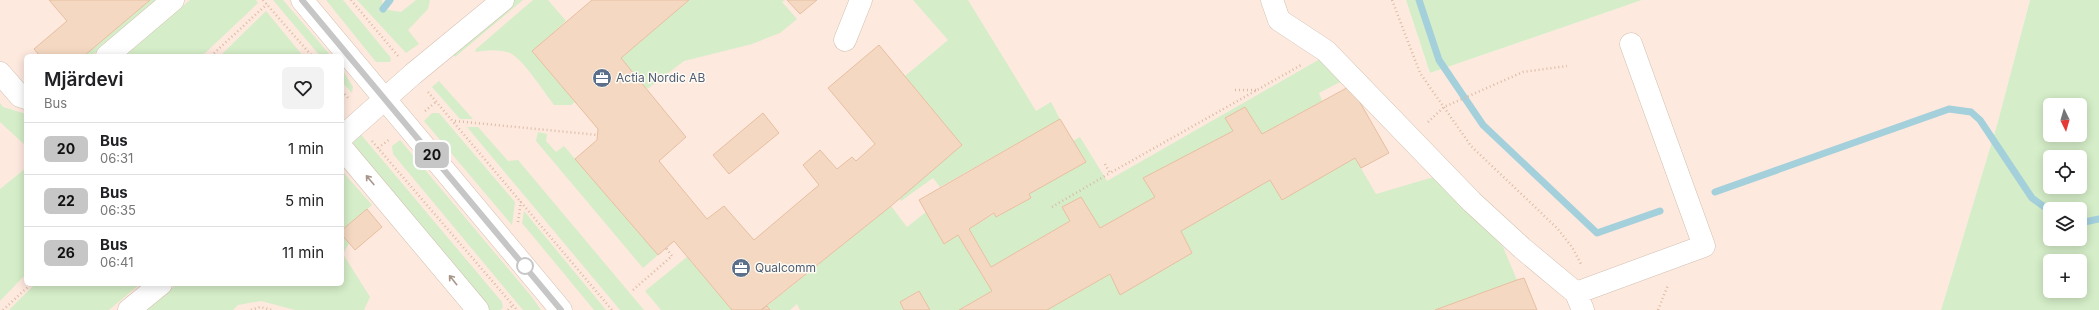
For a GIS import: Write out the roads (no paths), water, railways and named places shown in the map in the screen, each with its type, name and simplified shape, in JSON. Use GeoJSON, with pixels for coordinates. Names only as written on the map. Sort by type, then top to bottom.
{"type":"FeatureCollection","features":[{"type":"Feature","properties":{"kind":"street"},"geometry":{"type":"LineString","coordinates":[[109,54],[173,0]]}},
{"type":"Feature","properties":{"kind":"street"},"geometry":{"type":"LineString","coordinates":[[302,0],[561,310]]}},
{"type":"Feature","properties":{"kind":"street"},"geometry":{"type":"LineString","coordinates":[[350,130],[413,74],[503,0]]}},
{"type":"Feature","properties":{"kind":"street"},"geometry":{"type":"LineString","coordinates":[[844,40],[861,0]]}},
{"type":"Feature","properties":{"kind":"street"},"geometry":{"type":"LineString","coordinates":[[1272,0],[1279,20],[1326,51],[1472,202],[1514,251],[1583,297],[1704,246],[1631,44]]}},
{"type":"Feature","properties":{"kind":"street"},"geometry":{"type":"LineString","coordinates":[[0,73],[20,96],[24,97]]}},
{"type":"Feature","properties":{"kind":"street"},"geometry":{"type":"LineString","coordinates":[[344,150],[478,310]]}},
{"type":"Feature","properties":{"kind":"street"},"geometry":{"type":"LineString","coordinates":[[129,310],[159,286]]}},
{"type":"Feature","properties":{"kind":"waterway"},"geometry":{"type":"LineString","coordinates":[[383,9],[390,0]]}},
{"type":"Feature","properties":{"kind":"waterway"},"geometry":{"type":"LineString","coordinates":[[1419,0],[1439,60],[1483,125],[1597,233],[1660,211]]}},
{"type":"Feature","properties":{"kind":"waterway"},"geometry":{"type":"LineString","coordinates":[[1715,192],[1949,109],[1971,112],[1980,120],[2032,198],[2043,206]]}},
{"type":"Feature","properties":{"kind":"waterway"},"geometry":{"type":"LineString","coordinates":[[2087,222],[2099,219]]}},
{"type":"Feature","properties":{"kind":"place","name":"Actia Nordic AB"},"geometry":{"type":"Point","coordinates":[602,78]}},
{"type":"Feature","properties":{"kind":"place","name":"Qualcomm"},"geometry":{"type":"Point","coordinates":[741,268]}}]}
